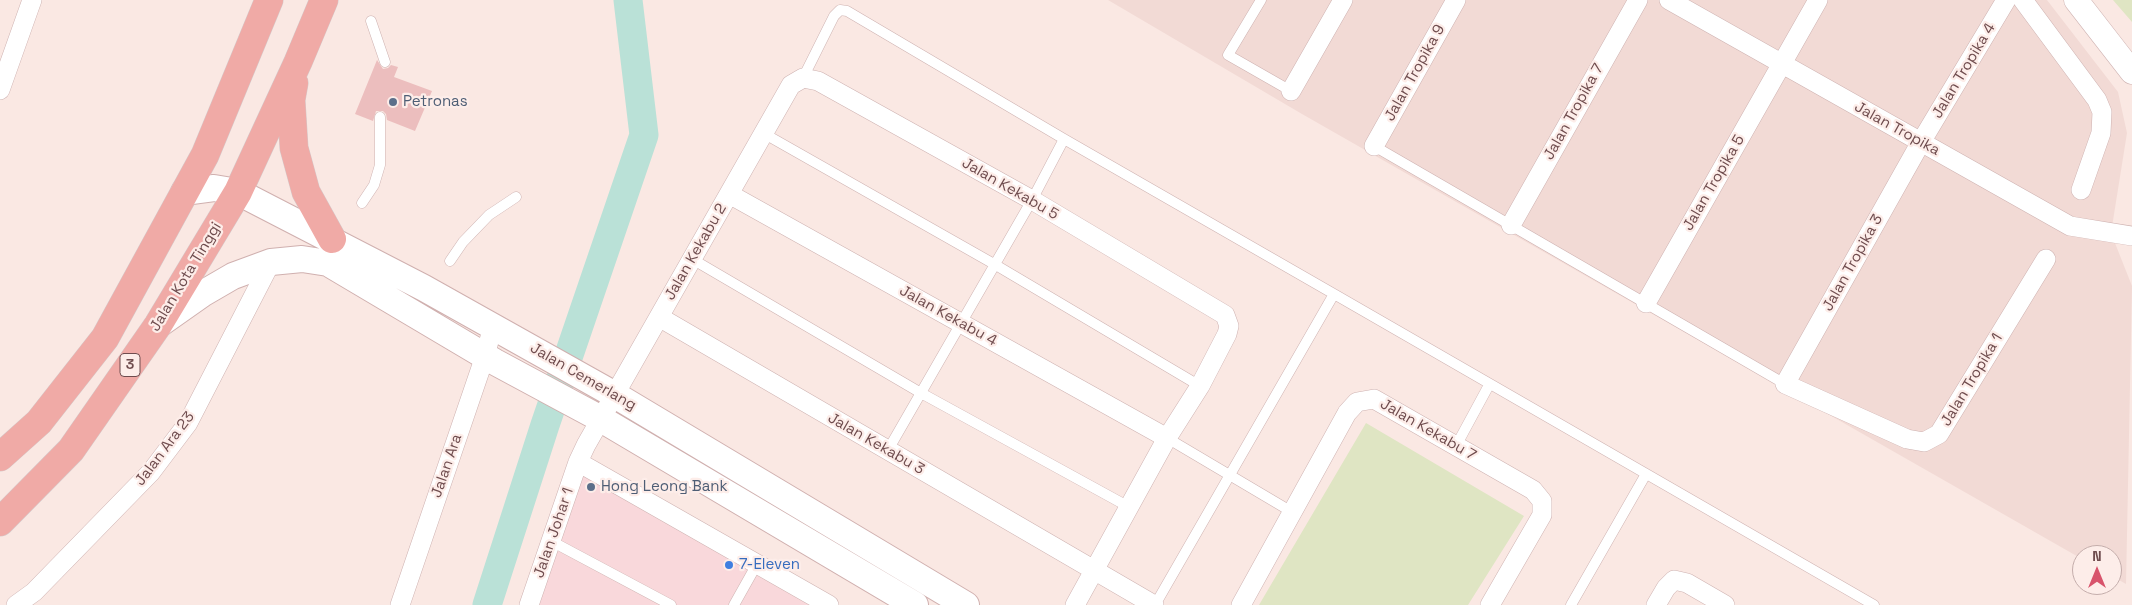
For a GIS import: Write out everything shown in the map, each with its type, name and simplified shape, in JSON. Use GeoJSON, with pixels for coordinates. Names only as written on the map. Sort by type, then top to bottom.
{"type":"FeatureCollection","features":[{"type":"Feature","properties":{"kind":"highway","name":"3"},"geometry":{"type":"LineString","coordinates":[[0,457],[40,422],[104,338],[205,155],[269,0]]}},
{"type":"Feature","properties":{"kind":"highway","name":"Jalan Kota Tinggi"},"geometry":{"type":"LineString","coordinates":[[0,522],[71,450],[158,325],[238,192],[298,62],[324,0]]}},
{"type":"Feature","properties":{"kind":"highway"},"geometry":{"type":"LineString","coordinates":[[298,62],[291,100],[294,148],[306,192],[332,239]]}},
{"type":"Feature","properties":{"kind":"main road","name":"Jalan Cemerlang"},"geometry":{"type":"LineString","coordinates":[[184,192],[214,188],[238,192],[332,239],[501,331],[607,391],[916,599]]}},
{"type":"Feature","properties":{"kind":"main road","name":"Jalan Cemerlang"},"geometry":{"type":"LineString","coordinates":[[158,325],[202,294],[233,276],[271,262],[302,259],[328,264],[490,359],[595,416],[916,599],[966,605]]}},
{"type":"Feature","properties":{"kind":"street"},"geometry":{"type":"LineString","coordinates":[[0,90],[32,0]]}},
{"type":"Feature","properties":{"kind":"street"},"geometry":{"type":"LineString","coordinates":[[1291,91],[1343,0]]}},
{"type":"Feature","properties":{"kind":"street","name":"Jalan Tropika 9"},"geometry":{"type":"LineString","coordinates":[[1374,146],[1456,0]]}},
{"type":"Feature","properties":{"kind":"street","name":"Jalan Tropika 7"},"geometry":{"type":"LineString","coordinates":[[1511,225],[1638,0]]}},
{"type":"Feature","properties":{"kind":"street","name":"Jalan Tropika"},"geometry":{"type":"LineString","coordinates":[[1669,0],[2070,226],[2132,236]]}},
{"type":"Feature","properties":{"kind":"street","name":"Jalan Tropika 5"},"geometry":{"type":"LineString","coordinates":[[1646,303],[1818,0]]}},
{"type":"Feature","properties":{"kind":"street","name":"Jalan Tropika 4"},"geometry":{"type":"LineString","coordinates":[[1921,142],[2006,0]]}},
{"type":"Feature","properties":{"kind":"street"},"geometry":{"type":"LineString","coordinates":[[2023,0],[2097,100],[2102,112],[2101,133],[2081,190]]}},
{"type":"Feature","properties":{"kind":"street"},"geometry":{"type":"LineString","coordinates":[[2076,0],[2132,72]]}},
{"type":"Feature","properties":{"kind":"street","name":"Jalan Kekabu 5"},"geometry":{"type":"LineString","coordinates":[[797,82],[818,81],[1032,200],[1225,315],[1229,326],[1227,334],[1200,386]]}},
{"type":"Feature","properties":{"kind":"street","name":"Jalan Kekabu 2"},"geometry":{"type":"LineString","coordinates":[[595,416],[607,391],[659,317],[764,133],[797,82]]}},
{"type":"Feature","properties":{"kind":"street","name":"Jalan Tropika 3"},"geometry":{"type":"LineString","coordinates":[[1786,384],[1921,142]]}},
{"type":"Feature","properties":{"kind":"street","name":"Jalan Kekabu 4"},"geometry":{"type":"LineString","coordinates":[[729,194],[1167,438]]}},
{"type":"Feature","properties":{"kind":"street","name":"Jalan Tropika 1"},"geometry":{"type":"LineString","coordinates":[[1786,384],[1907,439],[1924,442],[1939,434],[2046,259]]}},
{"type":"Feature","properties":{"kind":"street","name":"Jalan Ara 23"},"geometry":{"type":"LineString","coordinates":[[16,605],[34,592],[151,472],[188,423],[271,262]]}},
{"type":"Feature","properties":{"kind":"street","name":"Jalan Kekabu 3"},"geometry":{"type":"LineString","coordinates":[[659,317],[1155,605]]}},
{"type":"Feature","properties":{"kind":"street","name":"Jalan Ara"},"geometry":{"type":"LineString","coordinates":[[400,605],[501,331]]}},
{"type":"Feature","properties":{"kind":"street"},"geometry":{"type":"LineString","coordinates":[[1075,605],[1167,438],[1200,386]]}},
{"type":"Feature","properties":{"kind":"street","name":"Jalan Kekabu 7"},"geometry":{"type":"LineString","coordinates":[[1241,605],[1346,414],[1357,402],[1374,399],[1533,490],[1542,501],[1542,515],[1490,605]]}},
{"type":"Feature","properties":{"kind":"street","name":"Jalan Johar 1"},"geometry":{"type":"LineString","coordinates":[[529,605],[595,416]]}},
{"type":"Feature","properties":{"kind":"street"},"geometry":{"type":"LineString","coordinates":[[578,462],[830,605]]}},
{"type":"Feature","properties":{"kind":"street"},"geometry":{"type":"LineString","coordinates":[[1656,605],[1666,588],[1674,580],[1687,583],[1725,605]]}},
{"type":"Feature","properties":{"kind":"lane"},"geometry":{"type":"LineString","coordinates":[[1261,0],[1228,55],[1291,91]]}},
{"type":"Feature","properties":{"kind":"lane"},"geometry":{"type":"LineString","coordinates":[[797,82],[834,16],[840,10],[847,11],[1489,385],[1874,605]]}},
{"type":"Feature","properties":{"kind":"lane"},"geometry":{"type":"LineString","coordinates":[[371,21],[385,62]]}},
{"type":"Feature","properties":{"kind":"lane"},"geometry":{"type":"LineString","coordinates":[[362,203],[374,185],[380,165],[380,117]]}},
{"type":"Feature","properties":{"kind":"lane"},"geometry":{"type":"LineString","coordinates":[[764,133],[994,264],[1200,386]]}},
{"type":"Feature","properties":{"kind":"lane"},"geometry":{"type":"LineString","coordinates":[[888,450],[1032,200],[1064,139]]}},
{"type":"Feature","properties":{"kind":"lane"},"geometry":{"type":"LineString","coordinates":[[1374,146],[1786,384]]}},
{"type":"Feature","properties":{"kind":"lane"},"geometry":{"type":"LineString","coordinates":[[450,261],[463,242],[490,215],[516,197]]}},
{"type":"Feature","properties":{"kind":"lane"},"geometry":{"type":"LineString","coordinates":[[692,258],[920,392],[1129,508]]}},
{"type":"Feature","properties":{"kind":"lane"},"geometry":{"type":"LineString","coordinates":[[1155,605],[1231,476],[1334,294]]}},
{"type":"Feature","properties":{"kind":"lane"},"geometry":{"type":"LineString","coordinates":[[1456,446],[1489,385]]}},
{"type":"Feature","properties":{"kind":"lane"},"geometry":{"type":"LineString","coordinates":[[1167,438],[1292,512]]}},
{"type":"Feature","properties":{"kind":"lane"},"geometry":{"type":"LineString","coordinates":[[1571,605],[1646,474]]}},
{"type":"Feature","properties":{"kind":"lane"},"geometry":{"type":"LineString","coordinates":[[551,541],[671,605]]}},
{"type":"Feature","properties":{"kind":"lane"},"geometry":{"type":"LineString","coordinates":[[734,605],[757,564]]}},
{"type":"Feature","properties":{"kind":"shaded area"},"geometry":{"type":"Polygon","coordinates":[[[1108,0],[2047,0],[2118,92],[2127,133],[2111,233],[2132,286],[2126,584],[2122,582],[2122,545],[2072,545],[2072,553],[1302,114],[1108,0]]]}},
{"type":"Feature","properties":{"kind":"shaded area"},"geometry":{"type":"Polygon","coordinates":[[[581,470],[818,605],[536,605],[581,470]]]}},
{"type":"Feature","properties":{"kind":"green space"},"geometry":{"type":"Polygon","coordinates":[[[2113,0],[2132,0],[2132,22],[2113,0]]]}},
{"type":"Feature","properties":{"kind":"green space"},"geometry":{"type":"Polygon","coordinates":[[[1366,423],[1524,516],[1468,605],[1259,605],[1366,423]]]}},
{"type":"Feature","properties":{"kind":"building","name":"Petronas"},"geometry":{"type":"Polygon","coordinates":[[[377,60],[383,69],[391,65],[398,67],[394,77],[432,91],[415,131],[387,120],[386,114],[383,111],[376,111],[373,121],[355,114],[377,60]]]}},
{"type":"Feature","properties":{"kind":"waterway"},"geometry":{"type":"LineString","coordinates":[[487,605],[545,425],[644,135],[628,0]]}},
{"type":"Feature","properties":{"kind":"place","name":"Petronas"},"geometry":{"type":"Point","coordinates":[393,102]}},
{"type":"Feature","properties":{"kind":"place","name":"Hong Leong Bank"},"geometry":{"type":"Point","coordinates":[591,487]}},
{"type":"Feature","properties":{"kind":"place","name":"7-Eleven"},"geometry":{"type":"Point","coordinates":[729,565]}}]}
